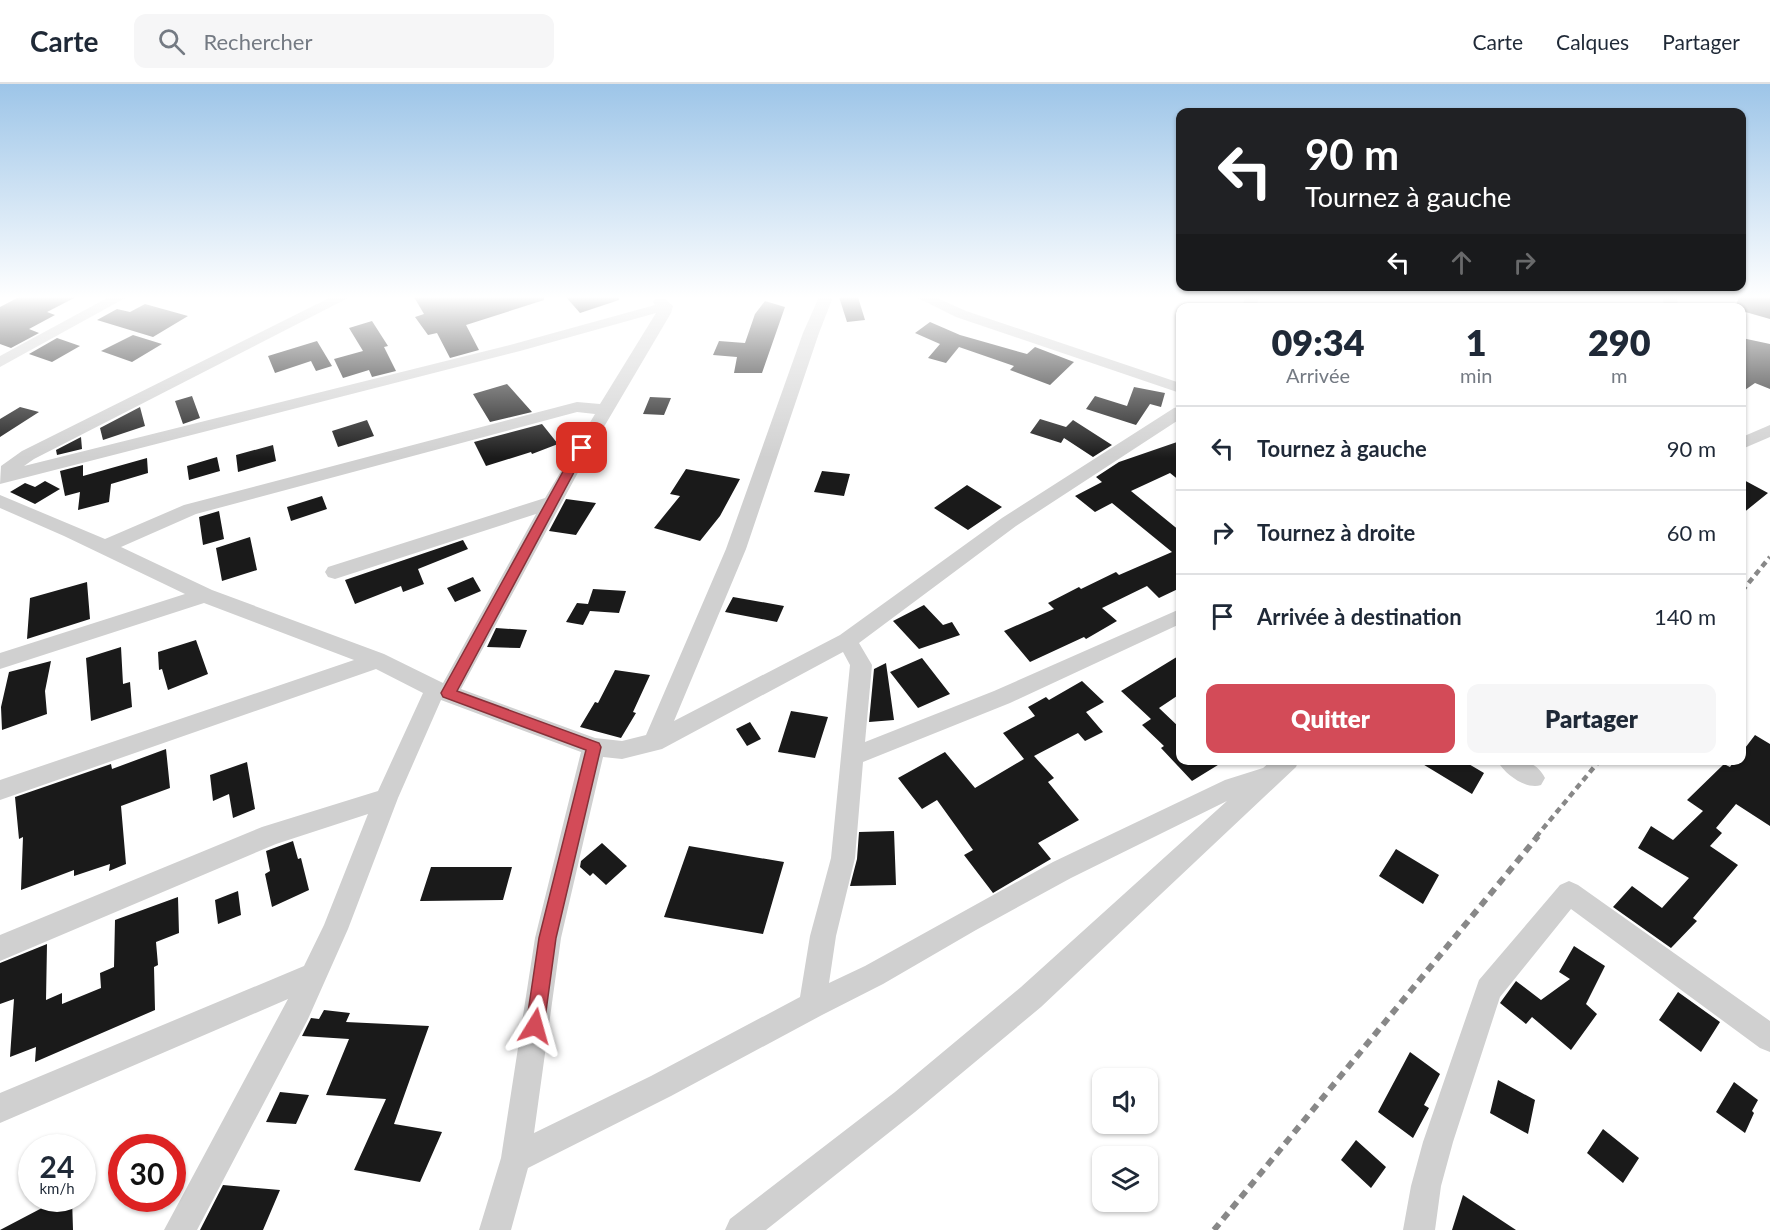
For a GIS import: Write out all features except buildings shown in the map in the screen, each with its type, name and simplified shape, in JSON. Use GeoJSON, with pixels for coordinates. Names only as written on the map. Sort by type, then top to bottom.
{"type":"FeatureCollection","features":[{"type":"Feature","properties":{"kind":"street"},"geometry":{"type":"LineString","coordinates":[[0,362],[21,350]]}},
{"type":"Feature","properties":{"kind":"street"},"geometry":{"type":"LineString","coordinates":[[0,477],[28,455],[236,350]]}},
{"type":"Feature","properties":{"kind":"street"},"geometry":{"type":"LineString","coordinates":[[0,477],[505,350]]}},
{"type":"Feature","properties":{"kind":"street"},"geometry":{"type":"LineString","coordinates":[[180,1230],[298,1009],[335,929],[386,798],[442,691],[603,411],[641,350]]}},
{"type":"Feature","properties":{"kind":"street"},"geometry":{"type":"LineString","coordinates":[[654,742],[736,549],[805,350]]}},
{"type":"Feature","properties":{"kind":"street"},"geometry":{"type":"LineString","coordinates":[[1069,350],[1176,387]]}},
{"type":"Feature","properties":{"kind":"street"},"geometry":{"type":"LineString","coordinates":[[104,547],[190,509],[577,407],[593,407],[603,411]]}},
{"type":"Feature","properties":{"kind":"street"},"geometry":{"type":"LineString","coordinates":[[0,501],[205,595],[377,660],[442,691],[594,747],[622,750],[654,742],[847,641],[1009,522],[1176,415]]}},
{"type":"Feature","properties":{"kind":"street"},"geometry":{"type":"LineString","coordinates":[[1746,442],[1770,430]]}},
{"type":"Feature","properties":{"kind":"street"},"geometry":{"type":"LineString","coordinates":[[335,572],[550,503]]}},
{"type":"Feature","properties":{"kind":"street"},"geometry":{"type":"LineString","coordinates":[[0,661],[205,595]]}},
{"type":"Feature","properties":{"kind":"street"},"geometry":{"type":"LineString","coordinates":[[852,757],[1002,697],[1176,618]]}},
{"type":"Feature","properties":{"kind":"street"},"geometry":{"type":"LineString","coordinates":[[812,1005],[823,936],[840,876],[861,665],[847,641]]}},
{"type":"Feature","properties":{"kind":"street"},"geometry":{"type":"LineString","coordinates":[[0,790],[377,660]]}},
{"type":"Feature","properties":{"kind":"street"},"geometry":{"type":"LineString","coordinates":[[495,1230],[516,1158],[548,938],[594,747]]}},
{"type":"Feature","properties":{"kind":"street"},"geometry":{"type":"LineString","coordinates":[[1515,765],[1533,778]]}},
{"type":"Feature","properties":{"kind":"street"},"geometry":{"type":"LineString","coordinates":[[516,1158],[661,1086],[812,1005],[874,975],[967,921],[1072,865],[1233,787],[1280,768]]}},
{"type":"Feature","properties":{"kind":"street"},"geometry":{"type":"LineString","coordinates":[[741,1230],[905,1102],[1031,996],[1280,768]]}},
{"type":"Feature","properties":{"kind":"street"},"geometry":{"type":"LineString","coordinates":[[0,948],[271,835],[386,798]]}},
{"type":"Feature","properties":{"kind":"street"},"geometry":{"type":"LineString","coordinates":[[1419,1230],[1426,1186],[1438,1142],[1489,989],[1569,893],[1770,1038]]}},
{"type":"Feature","properties":{"kind":"street"},"geometry":{"type":"LineString","coordinates":[[0,1108],[314,975]]}},
{"type":"Feature","properties":{"kind":"railway"},"geometry":{"type":"LineString","coordinates":[[1746,586],[1770,557]]}},
{"type":"Feature","properties":{"kind":"railway"},"geometry":{"type":"LineString","coordinates":[[1536,837],[1596,765]]}},
{"type":"Feature","properties":{"kind":"railway"},"geometry":{"type":"LineString","coordinates":[[1214,1230],[1538,836]]}},
{"type":"Feature","properties":{"kind":"route"},"geometry":{"type":"LineString","coordinates":[[535,1026],[548,938],[594,747],[448,693],[582,448]]}}]}
